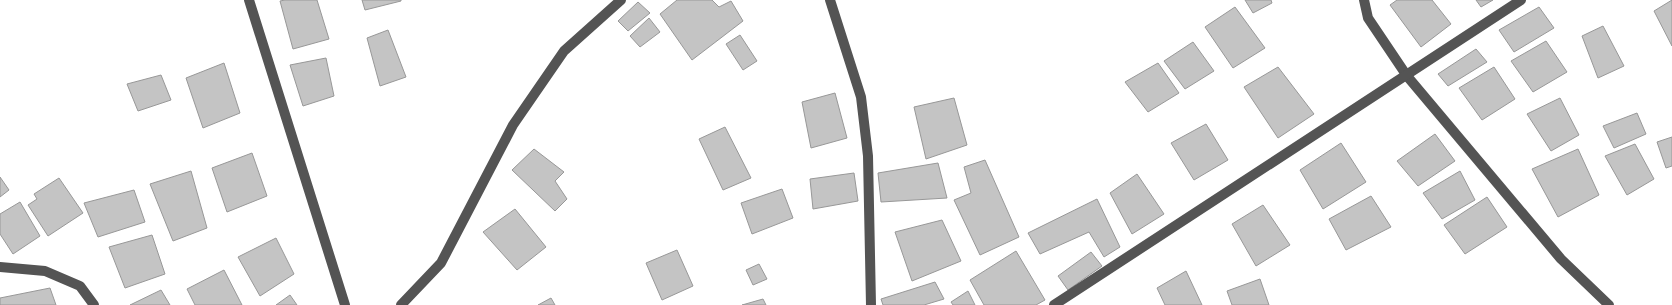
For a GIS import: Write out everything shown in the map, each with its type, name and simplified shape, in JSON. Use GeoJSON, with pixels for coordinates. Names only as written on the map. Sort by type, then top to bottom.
{"type":"FeatureCollection","features":[{"type":"Feature","properties":{"kind":"street"},"geometry":{"type":"LineString","coordinates":[[401,305],[441,263],[513,125],[564,51],[621,0]]}},
{"type":"Feature","properties":{"kind":"street"},"geometry":{"type":"LineString","coordinates":[[830,0],[862,104],[868,156],[870,305]]}},
{"type":"Feature","properties":{"kind":"street"},"geometry":{"type":"LineString","coordinates":[[1364,0],[1368,18],[1407,76],[1561,259],[1609,305]]}},
{"type":"Feature","properties":{"kind":"street"},"geometry":{"type":"LineString","coordinates":[[1054,305],[1522,0]]}},
{"type":"Feature","properties":{"kind":"street"},"geometry":{"type":"LineString","coordinates":[[251,1],[345,305]]}},
{"type":"Feature","properties":{"kind":"street"},"geometry":{"type":"LineString","coordinates":[[0,267],[45,271],[80,286],[94,305]]}},
{"type":"Feature","properties":{"kind":"building"},"geometry":{"type":"Polygon","coordinates":[[[317,0],[329,39],[293,49],[280,1],[317,0]]]}},
{"type":"Feature","properties":{"kind":"building"},"geometry":{"type":"Polygon","coordinates":[[[362,0],[401,0],[401,1],[365,10],[362,0]]]}},
{"type":"Feature","properties":{"kind":"building"},"geometry":{"type":"Polygon","coordinates":[[[677,0],[712,0],[719,7],[731,1],[743,21],[692,60],[660,14],[677,0]]]}},
{"type":"Feature","properties":{"kind":"building"},"geometry":{"type":"Polygon","coordinates":[[[1245,0],[1271,0],[1272,3],[1253,13],[1245,0]]]}},
{"type":"Feature","properties":{"kind":"building"},"geometry":{"type":"Polygon","coordinates":[[[1397,0],[1432,0],[1451,24],[1421,47],[1390,5],[1397,0]]]}},
{"type":"Feature","properties":{"kind":"building"},"geometry":{"type":"Polygon","coordinates":[[[1476,0],[1493,0],[1481,7],[1476,0]]]}},
{"type":"Feature","properties":{"kind":"building"},"geometry":{"type":"Polygon","coordinates":[[[1672,0],[1672,46],[1654,11],[1672,0]]]}},
{"type":"Feature","properties":{"kind":"building"},"geometry":{"type":"Polygon","coordinates":[[[638,2],[650,13],[628,31],[618,21],[638,2]]]}},
{"type":"Feature","properties":{"kind":"building"},"geometry":{"type":"Polygon","coordinates":[[[1235,7],[1265,48],[1233,68],[1205,27],[1235,7]]]}},
{"type":"Feature","properties":{"kind":"building"},"geometry":{"type":"Polygon","coordinates":[[[1539,7],[1554,28],[1514,52],[1499,30],[1539,7]]]}},
{"type":"Feature","properties":{"kind":"building"},"geometry":{"type":"Polygon","coordinates":[[[649,18],[660,32],[640,47],[630,36],[649,18]]]}},
{"type":"Feature","properties":{"kind":"building"},"geometry":{"type":"Polygon","coordinates":[[[1603,26],[1624,66],[1598,78],[1582,36],[1603,26]]]}},
{"type":"Feature","properties":{"kind":"building"},"geometry":{"type":"Polygon","coordinates":[[[388,30],[406,77],[380,86],[367,38],[388,30]]]}},
{"type":"Feature","properties":{"kind":"building"},"geometry":{"type":"Polygon","coordinates":[[[740,35],[757,61],[743,70],[726,44],[740,35]]]}},
{"type":"Feature","properties":{"kind":"building"},"geometry":{"type":"Polygon","coordinates":[[[1546,41],[1567,72],[1533,92],[1511,61],[1546,41]]]}},
{"type":"Feature","properties":{"kind":"building"},"geometry":{"type":"Polygon","coordinates":[[[1193,42],[1214,71],[1185,89],[1164,61],[1193,42]]]}},
{"type":"Feature","properties":{"kind":"building"},"geometry":{"type":"Polygon","coordinates":[[[1476,49],[1487,62],[1448,86],[1438,74],[1476,49]]]}},
{"type":"Feature","properties":{"kind":"building"},"geometry":{"type":"Polygon","coordinates":[[[326,58],[334,96],[303,106],[290,65],[326,58]]]}},
{"type":"Feature","properties":{"kind":"building"},"geometry":{"type":"Polygon","coordinates":[[[224,63],[240,113],[203,128],[186,78],[224,63]]]}},
{"type":"Feature","properties":{"kind":"building"},"geometry":{"type":"Polygon","coordinates":[[[1158,63],[1179,93],[1148,112],[1125,82],[1158,63]]]}},
{"type":"Feature","properties":{"kind":"building"},"geometry":{"type":"Polygon","coordinates":[[[1278,67],[1314,114],[1278,138],[1244,87],[1278,67]]]}},
{"type":"Feature","properties":{"kind":"building"},"geometry":{"type":"Polygon","coordinates":[[[1494,67],[1515,99],[1482,120],[1459,88],[1494,67]]]}},
{"type":"Feature","properties":{"kind":"building"},"geometry":{"type":"Polygon","coordinates":[[[161,75],[171,100],[138,111],[127,84],[161,75]]]}},
{"type":"Feature","properties":{"kind":"building"},"geometry":{"type":"Polygon","coordinates":[[[835,93],[847,138],[811,148],[802,102],[835,93]]]}},
{"type":"Feature","properties":{"kind":"building"},"geometry":{"type":"Polygon","coordinates":[[[954,98],[967,145],[926,159],[914,107],[954,98]]]}},
{"type":"Feature","properties":{"kind":"building"},"geometry":{"type":"Polygon","coordinates":[[[1560,98],[1579,135],[1551,151],[1527,114],[1560,98]]]}},
{"type":"Feature","properties":{"kind":"building"},"geometry":{"type":"Polygon","coordinates":[[[1637,113],[1646,134],[1614,148],[1603,126],[1637,113]]]}},
{"type":"Feature","properties":{"kind":"building"},"geometry":{"type":"Polygon","coordinates":[[[1206,124],[1228,160],[1194,180],[1171,143],[1206,124]]]}},
{"type":"Feature","properties":{"kind":"building"},"geometry":{"type":"Polygon","coordinates":[[[725,127],[751,178],[723,190],[699,139],[725,127]]]}},
{"type":"Feature","properties":{"kind":"building"},"geometry":{"type":"Polygon","coordinates":[[[1435,134],[1455,161],[1418,186],[1397,161],[1435,134]]]}},
{"type":"Feature","properties":{"kind":"building"},"geometry":{"type":"Polygon","coordinates":[[[1672,137],[1672,166],[1666,168],[1657,142],[1672,137]]]}},
{"type":"Feature","properties":{"kind":"building"},"geometry":{"type":"Polygon","coordinates":[[[1341,143],[1366,182],[1323,209],[1300,170],[1341,143]]]}},
{"type":"Feature","properties":{"kind":"building"},"geometry":{"type":"Polygon","coordinates":[[[1635,144],[1654,179],[1627,195],[1605,156],[1635,144]]]}},
{"type":"Feature","properties":{"kind":"building"},"geometry":{"type":"Polygon","coordinates":[[[534,149],[564,172],[555,181],[567,199],[555,211],[512,170],[534,149]]]}},
{"type":"Feature","properties":{"kind":"building"},"geometry":{"type":"Polygon","coordinates":[[[1578,149],[1599,195],[1558,217],[1532,169],[1578,149]]]}},
{"type":"Feature","properties":{"kind":"building"},"geometry":{"type":"Polygon","coordinates":[[[252,153],[267,196],[227,212],[212,168],[252,153]]]}},
{"type":"Feature","properties":{"kind":"building"},"geometry":{"type":"Polygon","coordinates":[[[985,160],[1019,237],[980,255],[954,200],[971,193],[964,167],[985,160]]]}},
{"type":"Feature","properties":{"kind":"building"},"geometry":{"type":"Polygon","coordinates":[[[938,163],[947,198],[881,202],[878,173],[938,163]]]}},
{"type":"Feature","properties":{"kind":"building"},"geometry":{"type":"Polygon","coordinates":[[[191,171],[207,228],[173,241],[150,184],[191,171]]]}},
{"type":"Feature","properties":{"kind":"building"},"geometry":{"type":"Polygon","coordinates":[[[1460,171],[1475,200],[1442,219],[1423,193],[1460,171]]]}},
{"type":"Feature","properties":{"kind":"building"},"geometry":{"type":"Polygon","coordinates":[[[854,173],[858,201],[813,209],[810,179],[854,173]]]}},
{"type":"Feature","properties":{"kind":"building"},"geometry":{"type":"Polygon","coordinates":[[[1137,174],[1164,214],[1132,234],[1110,193],[1137,174]]]}},
{"type":"Feature","properties":{"kind":"building"},"geometry":{"type":"Polygon","coordinates":[[[0,177],[9,190],[0,197],[0,177]]]}},
{"type":"Feature","properties":{"kind":"building"},"geometry":{"type":"Polygon","coordinates":[[[59,178],[83,213],[48,236],[28,205],[37,199],[34,194],[59,178]]]}},
{"type":"Feature","properties":{"kind":"building"},"geometry":{"type":"Polygon","coordinates":[[[782,189],[793,218],[752,234],[741,203],[782,189]]]}},
{"type":"Feature","properties":{"kind":"building"},"geometry":{"type":"Polygon","coordinates":[[[134,190],[145,222],[98,237],[84,203],[134,190]]]}},
{"type":"Feature","properties":{"kind":"building"},"geometry":{"type":"Polygon","coordinates":[[[1371,196],[1391,227],[1346,250],[1329,219],[1371,196]]]}},
{"type":"Feature","properties":{"kind":"building"},"geometry":{"type":"Polygon","coordinates":[[[1487,197],[1507,227],[1465,254],[1444,225],[1487,197]]]}},
{"type":"Feature","properties":{"kind":"building"},"geometry":{"type":"Polygon","coordinates":[[[1097,199],[1120,247],[1104,257],[1089,232],[1040,254],[1028,233],[1097,199]]]}},
{"type":"Feature","properties":{"kind":"building"},"geometry":{"type":"Polygon","coordinates":[[[20,202],[40,236],[13,254],[0,234],[0,214],[20,202]]]}},
{"type":"Feature","properties":{"kind":"building"},"geometry":{"type":"Polygon","coordinates":[[[1263,205],[1290,245],[1256,266],[1232,224],[1263,205]]]}},
{"type":"Feature","properties":{"kind":"building"},"geometry":{"type":"Polygon","coordinates":[[[515,209],[546,247],[517,270],[483,232],[515,209]]]}},
{"type":"Feature","properties":{"kind":"building"},"geometry":{"type":"Polygon","coordinates":[[[942,220],[961,261],[912,281],[895,232],[942,220]]]}},
{"type":"Feature","properties":{"kind":"building"},"geometry":{"type":"Polygon","coordinates":[[[152,235],[165,274],[125,288],[109,247],[152,235]]]}},
{"type":"Feature","properties":{"kind":"building"},"geometry":{"type":"Polygon","coordinates":[[[276,238],[294,274],[260,296],[238,257],[276,238]]]}},
{"type":"Feature","properties":{"kind":"building"},"geometry":{"type":"Polygon","coordinates":[[[677,250],[693,286],[662,300],[646,263],[677,250]]]}},
{"type":"Feature","properties":{"kind":"building"},"geometry":{"type":"Polygon","coordinates":[[[1016,251],[1045,300],[1036,305],[984,305],[970,280],[1016,251]]]}},
{"type":"Feature","properties":{"kind":"building"},"geometry":{"type":"Polygon","coordinates":[[[1091,252],[1102,266],[1068,290],[1058,276],[1091,252]]]}},
{"type":"Feature","properties":{"kind":"building"},"geometry":{"type":"Polygon","coordinates":[[[759,264],[767,279],[753,285],[746,270],[759,264]]]}},
{"type":"Feature","properties":{"kind":"building"},"geometry":{"type":"Polygon","coordinates":[[[224,270],[242,305],[195,305],[187,289],[224,270]]]}},
{"type":"Feature","properties":{"kind":"building"},"geometry":{"type":"Polygon","coordinates":[[[1186,271],[1202,305],[1165,305],[1157,288],[1186,271]]]}},
{"type":"Feature","properties":{"kind":"building"},"geometry":{"type":"Polygon","coordinates":[[[1260,279],[1269,305],[1232,305],[1227,291],[1260,279]]]}},
{"type":"Feature","properties":{"kind":"building"},"geometry":{"type":"Polygon","coordinates":[[[935,282],[944,299],[924,305],[883,305],[881,299],[935,282]]]}},
{"type":"Feature","properties":{"kind":"building"},"geometry":{"type":"Polygon","coordinates":[[[50,288],[56,305],[0,305],[0,298],[50,288]]]}},
{"type":"Feature","properties":{"kind":"building"},"geometry":{"type":"Polygon","coordinates":[[[161,290],[170,305],[130,305],[161,290]]]}},
{"type":"Feature","properties":{"kind":"building"},"geometry":{"type":"Polygon","coordinates":[[[968,291],[975,305],[953,305],[951,302],[968,291]]]}},
{"type":"Feature","properties":{"kind":"building"},"geometry":{"type":"Polygon","coordinates":[[[290,295],[297,305],[276,305],[290,295]]]}},
{"type":"Feature","properties":{"kind":"building"},"geometry":{"type":"Polygon","coordinates":[[[551,298],[555,305],[538,305],[551,298]]]}},
{"type":"Feature","properties":{"kind":"building"},"geometry":{"type":"Polygon","coordinates":[[[763,299],[766,305],[742,305],[763,299]]]}}]}
